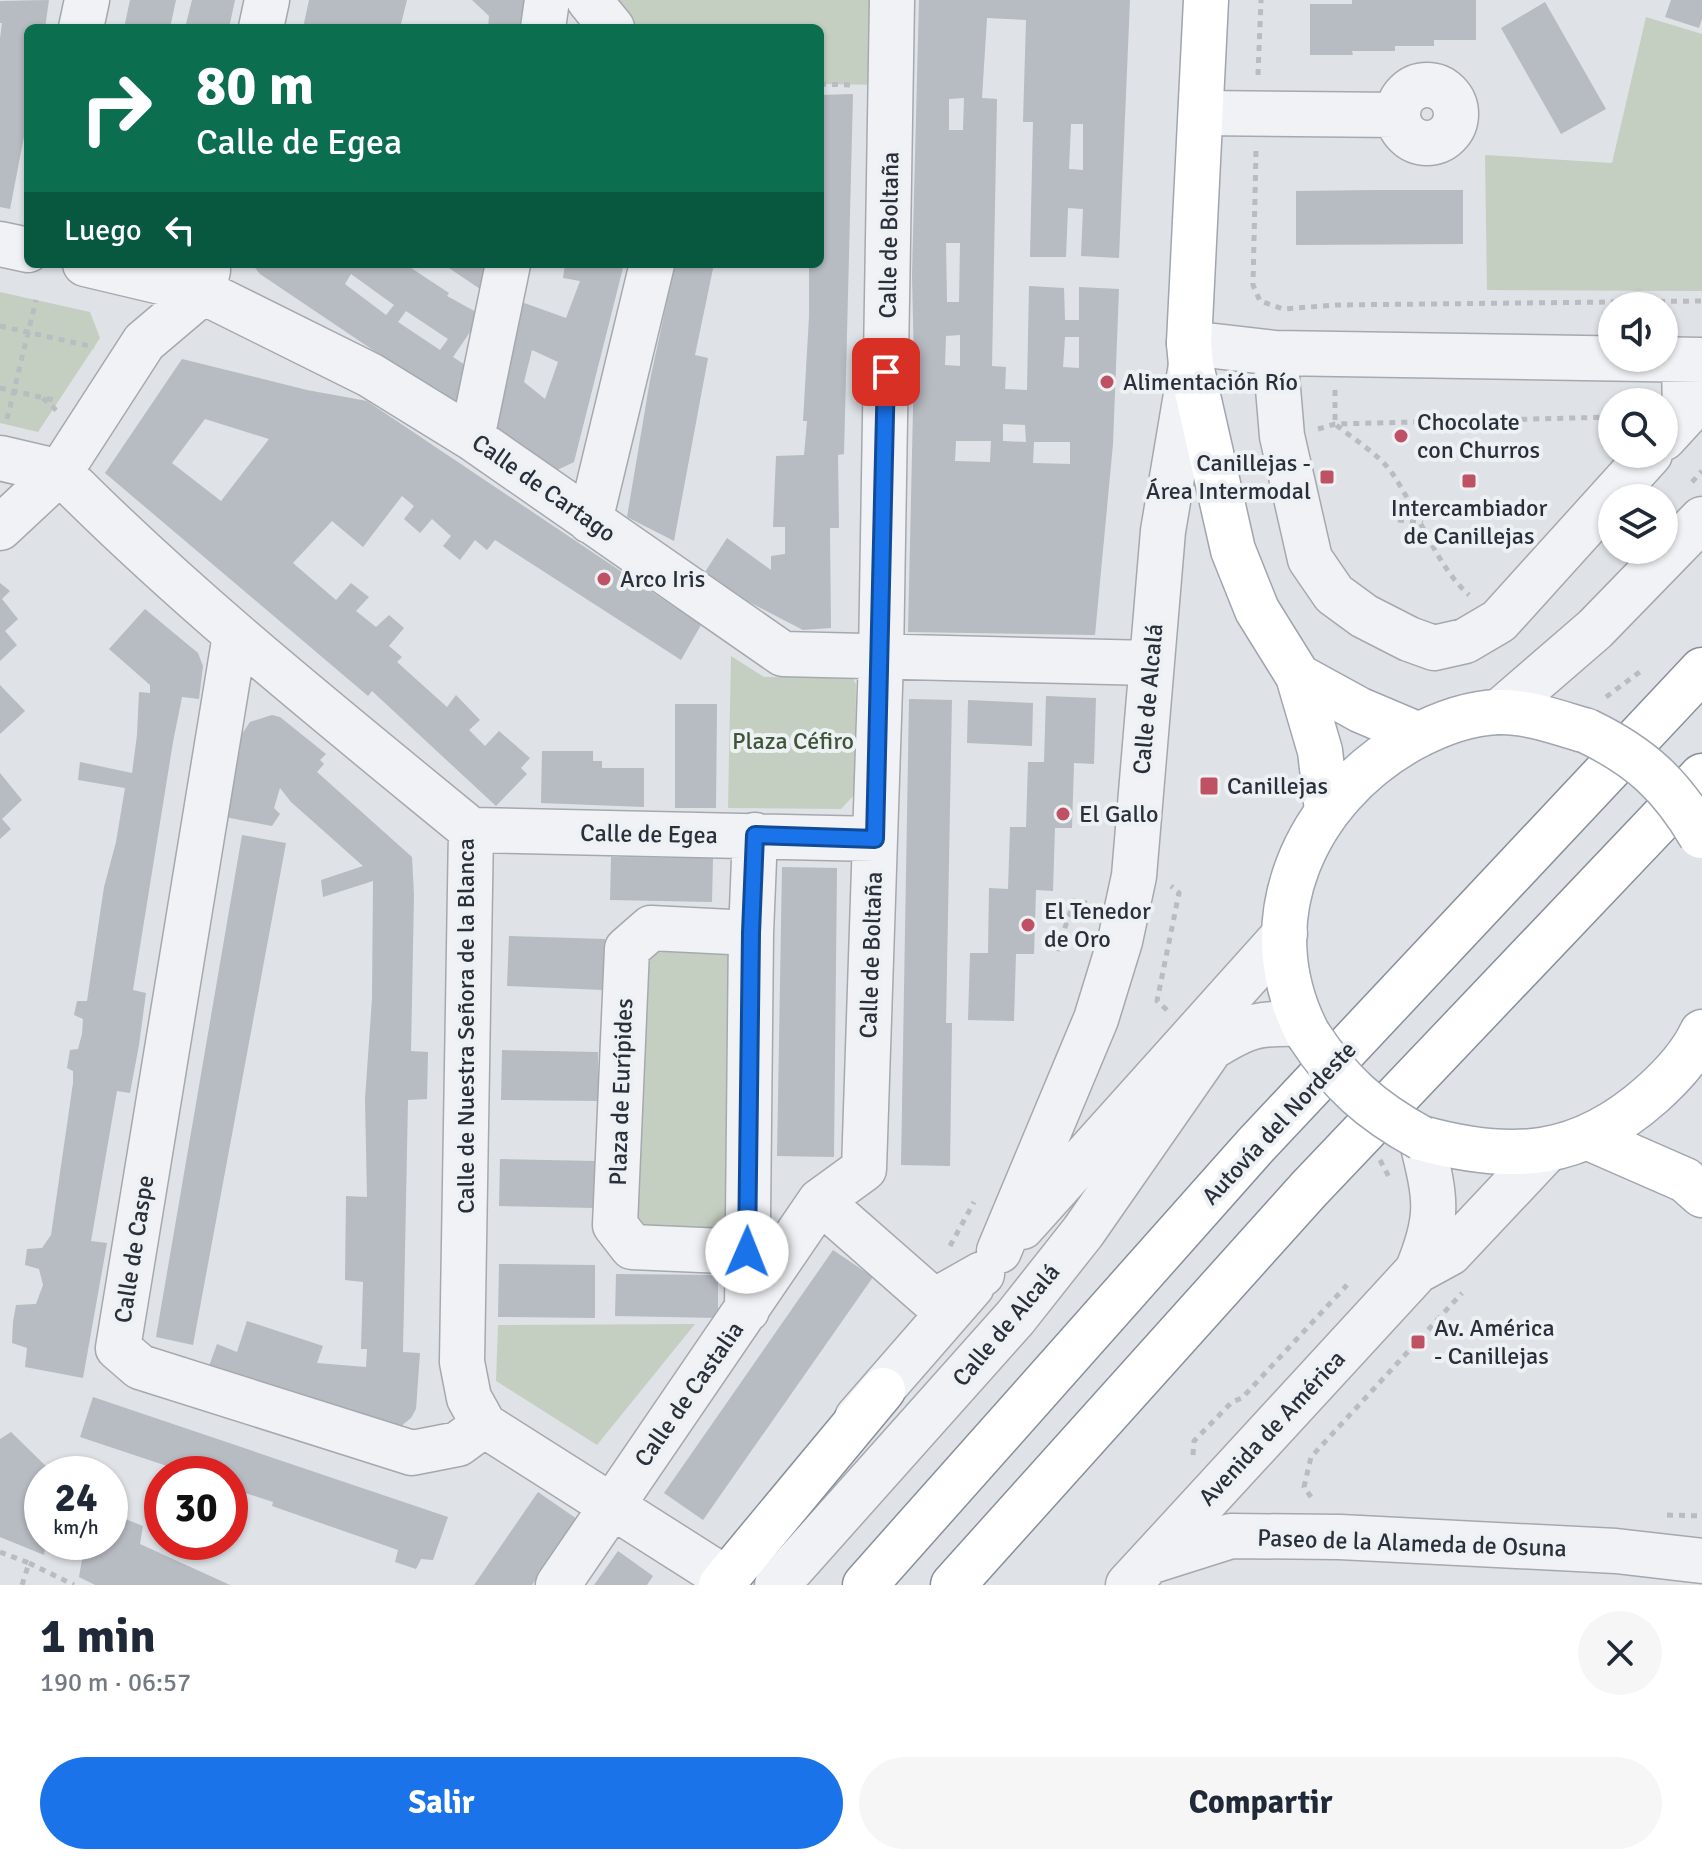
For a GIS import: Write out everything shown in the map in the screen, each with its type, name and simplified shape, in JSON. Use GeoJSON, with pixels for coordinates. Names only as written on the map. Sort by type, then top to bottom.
{"type":"FeatureCollection","features":[{"type":"Feature","properties":{"kind":"main road","name":"Calle de Alcalá"},"geometry":{"type":"LineString","coordinates":[[1206,0],[1190,354],[1233,550],[1257,610],[1298,676],[1320,751],[1327,811]]}},
{"type":"Feature","properties":{"kind":"main road","name":"Autovía del Nordeste"},"geometry":{"type":"LineString","coordinates":[[865,1585],[1255,1146],[1702,670]]}},
{"type":"Feature","properties":{"kind":"main road","name":"Calle de Alcalá"},"geometry":{"type":"LineString","coordinates":[[1298,676],[1360,710],[1419,735]]}},
{"type":"Feature","properties":{"kind":"main road"},"geometry":{"type":"LineString","coordinates":[[1700,1051],[1631,1113],[1589,1138],[1546,1151],[1486,1152],[1456,1148],[1421,1138],[1387,1119],[1356,1095],[1329,1067],[1305,1029],[1293,995],[1285,934],[1286,906],[1294,871],[1308,840],[1327,811],[1353,780],[1374,763],[1419,735],[1454,721],[1519,715],[1602,719],[1616,745],[1650,770],[1685,809],[1702,837]]}},
{"type":"Feature","properties":{"kind":"main road"},"geometry":{"type":"LineString","coordinates":[[953,1585],[1309,1189],[1702,776]]}},
{"type":"Feature","properties":{"kind":"main road"},"geometry":{"type":"LineString","coordinates":[[1589,1138],[1685,1180],[1702,1195]]}},
{"type":"Feature","properties":{"kind":"main road"},"geometry":{"type":"LineString","coordinates":[[712,1580],[883,1390]]}},
{"type":"Feature","properties":{"kind":"street"},"geometry":{"type":"LineString","coordinates":[[82,24],[87,0]]}},
{"type":"Feature","properties":{"kind":"street"},"geometry":{"type":"LineString","coordinates":[[262,24],[267,0]]}},
{"type":"Feature","properties":{"kind":"street"},"geometry":{"type":"LineString","coordinates":[[544,24],[547,0]]}},
{"type":"Feature","properties":{"kind":"street"},"geometry":{"type":"LineString","coordinates":[[589,0],[609,24]]}},
{"type":"Feature","properties":{"kind":"street","name":"Calle de Boltaña"},"geometry":{"type":"LineString","coordinates":[[820,1201],[864,1169],[881,658],[892,0]]}},
{"type":"Feature","properties":{"kind":"street"},"geometry":{"type":"LineString","coordinates":[[1201,113],[1398,115]]}},
{"type":"Feature","properties":{"kind":"street"},"geometry":{"type":"LineString","coordinates":[[0,244],[24,249]]}},
{"type":"Feature","properties":{"kind":"street","name":"Calle de Cartago"},"geometry":{"type":"LineString","coordinates":[[120,268],[206,278],[472,438],[783,654],[1151,663]]}},
{"type":"Feature","properties":{"kind":"street"},"geometry":{"type":"LineString","coordinates":[[472,438],[507,268]]}},
{"type":"Feature","properties":{"kind":"street"},"geometry":{"type":"LineString","coordinates":[[590,521],[651,268]]}},
{"type":"Feature","properties":{"kind":"street"},"geometry":{"type":"LineString","coordinates":[[0,528],[60,472],[144,342],[206,278]]}},
{"type":"Feature","properties":{"kind":"street"},"geometry":{"type":"LineString","coordinates":[[1275,353],[1282,436],[1310,559],[1334,594],[1364,616],[1434,648],[1465,641],[1499,621],[1637,468]]}},
{"type":"Feature","properties":{"kind":"street"},"geometry":{"type":"LineString","coordinates":[[1190,354],[1693,360],[1685,415],[1678,423]]}},
{"type":"Feature","properties":{"kind":"street","name":"Calle de Alcalá"},"geometry":{"type":"LineString","coordinates":[[991,1263],[1096,1019],[1120,941],[1134,876],[1163,531],[1190,354]]}},
{"type":"Feature","properties":{"kind":"street"},"geometry":{"type":"LineString","coordinates":[[3,441],[60,472]]}},
{"type":"Feature","properties":{"kind":"street","name":"Calle de Nuestra Señora de la Blanca"},"geometry":{"type":"LineString","coordinates":[[60,472],[235,635],[471,830],[462,1362],[469,1398],[484,1425]]}},
{"type":"Feature","properties":{"kind":"street"},"geometry":{"type":"LineString","coordinates":[[1519,715],[1595,629],[1702,519]]}},
{"type":"Feature","properties":{"kind":"street"},"geometry":{"type":"LineString","coordinates":[[1519,715],[1618,650],[1702,561]]}},
{"type":"Feature","properties":{"kind":"street","name":"Calle de Caspe"},"geometry":{"type":"LineString","coordinates":[[235,635],[118,1348],[140,1367],[412,1453],[458,1444],[484,1425]]}},
{"type":"Feature","properties":{"kind":"street","name":"Calle de Egea"},"geometry":{"type":"LineString","coordinates":[[471,830],[875,839]]}},
{"type":"Feature","properties":{"kind":"street"},"geometry":{"type":"LineString","coordinates":[[747,1310],[755,835]]}},
{"type":"Feature","properties":{"kind":"street","name":"Plaza de Eurípides"},"geometry":{"type":"LineString","coordinates":[[747,1252],[632,1247],[615,1225],[627,949],[651,928],[751,933]]}},
{"type":"Feature","properties":{"kind":"street","name":"Calle de Alcalá"},"geometry":{"type":"LineString","coordinates":[[883,1390],[991,1263],[1285,934]]}},
{"type":"Feature","properties":{"kind":"street","name":"Calle de Alcalá"},"geometry":{"type":"LineString","coordinates":[[777,1585],[1015,1318],[1083,1232],[1211,1048],[1242,1028],[1272,1024],[1305,1029]]}},
{"type":"Feature","properties":{"kind":"street","name":"Avenida de América"},"geometry":{"type":"LineString","coordinates":[[1417,1271],[1434,1221],[1430,1177],[1421,1138]]}},
{"type":"Feature","properties":{"kind":"street","name":"Avenida de América"},"geometry":{"type":"LineString","coordinates":[[1141,1577],[1417,1271],[1450,1253],[1546,1151]]}},
{"type":"Feature","properties":{"kind":"street"},"geometry":{"type":"LineString","coordinates":[[820,1201],[934,1301],[991,1263]]}},
{"type":"Feature","properties":{"kind":"street","name":"Calle de Castalia"},"geometry":{"type":"LineString","coordinates":[[558,1585],[820,1201]]}},
{"type":"Feature","properties":{"kind":"street"},"geometry":{"type":"LineString","coordinates":[[484,1425],[613,1505],[712,1580]]}},
{"type":"Feature","properties":{"kind":"street","name":"Paseo de la Alameda de Osuna"},"geometry":{"type":"LineString","coordinates":[[1141,1577],[1231,1536],[1340,1537],[1616,1551],[1702,1561]]}},
{"type":"Feature","properties":{"kind":"path"},"geometry":{"type":"LineString","coordinates":[[1261,0],[1257,87],[1263,92],[1262,134],[1256,139],[1253,285],[1260,301],[1283,309],[1336,305],[1702,301]]}},
{"type":"Feature","properties":{"kind":"path"},"geometry":{"type":"LineString","coordinates":[[3,441],[36,300]]}},
{"type":"Feature","properties":{"kind":"path"},"geometry":{"type":"LineString","coordinates":[[0,326],[94,347]]}},
{"type":"Feature","properties":{"kind":"path"},"geometry":{"type":"LineString","coordinates":[[0,388],[58,401]]}},
{"type":"Feature","properties":{"kind":"path"},"geometry":{"type":"LineString","coordinates":[[1282,436],[1335,424],[1598,417]]}},
{"type":"Feature","properties":{"kind":"path"},"geometry":{"type":"LineString","coordinates":[[1335,424],[1390,470],[1423,523],[1452,580],[1477,602]]}},
{"type":"Feature","properties":{"kind":"path"},"geometry":{"type":"LineString","coordinates":[[1398,520],[1423,523]]}},
{"type":"Feature","properties":{"kind":"path"},"geometry":{"type":"LineString","coordinates":[[1602,719],[1604,699],[1641,671]]}},
{"type":"Feature","properties":{"kind":"path"},"geometry":{"type":"LineString","coordinates":[[1057,951],[1074,901],[1096,905],[1101,872],[1166,881],[1179,893],[1157,1001],[1194,1034]]}},
{"type":"Feature","properties":{"kind":"path"},"geometry":{"type":"LineString","coordinates":[[912,1283],[944,1257],[980,1191]]}},
{"type":"Feature","properties":{"kind":"path"},"geometry":{"type":"LineString","coordinates":[[1323,1501],[1313,1499],[1304,1487],[1311,1457],[1472,1282]]}},
{"type":"Feature","properties":{"kind":"path"},"geometry":{"type":"LineString","coordinates":[[1660,1514],[1702,1516]]}},
{"type":"Feature","properties":{"kind":"path"},"geometry":{"type":"LineString","coordinates":[[0,1552],[74,1585]]}},
{"type":"Feature","properties":{"kind":"path"},"geometry":{"type":"LineString","coordinates":[[22,1585],[29,1563]]}},
{"type":"Feature","properties":{"kind":"green space"},"geometry":{"type":"Polygon","coordinates":[[[589,0],[892,0],[892,85],[824,84],[824,24],[609,24],[589,0]]]}},
{"type":"Feature","properties":{"kind":"green space"},"geometry":{"type":"Polygon","coordinates":[[[1646,17],[1702,34],[1702,291],[1487,290],[1485,155],[1612,163],[1646,17]]]}},
{"type":"Feature","properties":{"kind":"green space"},"geometry":{"type":"Polygon","coordinates":[[[0,292],[90,312],[100,338],[38,432],[0,423],[0,292]]]}},
{"type":"Feature","properties":{"kind":"green space","name":"Plaza Céfiro"},"geometry":{"type":"Polygon","coordinates":[[[731,656],[764,677],[851,676],[856,684],[855,794],[841,809],[728,808],[731,656]]]}},
{"type":"Feature","properties":{"kind":"green space"},"geometry":{"type":"Polygon","coordinates":[[[743,938],[738,1247],[637,1240],[633,953],[743,938]]]}},
{"type":"Feature","properties":{"kind":"green space"},"geometry":{"type":"Polygon","coordinates":[[[695,1324],[597,1445],[496,1381],[498,1325],[695,1324]]]}},
{"type":"Feature","properties":{"kind":"building"},"geometry":{"type":"Polygon","coordinates":[[[49,0],[46,24],[24,24],[24,137],[10,209],[0,207],[0,1],[49,0]]]}},
{"type":"Feature","properties":{"kind":"building"},"geometry":{"type":"Polygon","coordinates":[[[130,0],[176,0],[171,24],[125,24],[130,0]]]}},
{"type":"Feature","properties":{"kind":"building"},"geometry":{"type":"Polygon","coordinates":[[[192,0],[235,0],[230,24],[186,24],[192,0]]]}},
{"type":"Feature","properties":{"kind":"building"},"geometry":{"type":"Polygon","coordinates":[[[309,0],[407,0],[401,24],[304,24],[309,0]]]}},
{"type":"Feature","properties":{"kind":"building"},"geometry":{"type":"Polygon","coordinates":[[[472,0],[533,0],[530,24],[488,24],[489,16],[472,0]]]}},
{"type":"Feature","properties":{"kind":"building"},"geometry":{"type":"Polygon","coordinates":[[[919,0],[1130,0],[1119,258],[1081,256],[1083,209],[1068,208],[1066,257],[1030,257],[1033,122],[1023,122],[1026,20],[987,18],[982,98],[997,99],[992,366],[1006,367],[1005,389],[1027,390],[1029,286],[1064,288],[1065,320],[1079,320],[1079,287],[1119,289],[1113,444],[1095,635],[908,632],[914,365],[912,275],[919,0]],[[964,98],[949,99],[949,130],[963,130],[964,98]],[[1071,124],[1069,169],[1083,170],[1083,124],[1071,124]],[[946,243],[947,302],[959,302],[960,243],[946,243]],[[960,335],[946,336],[945,365],[960,366],[960,335]],[[1065,337],[1063,367],[1079,368],[1079,337],[1065,337]],[[1003,424],[1003,441],[1026,442],[1025,425],[1003,424]],[[956,441],[955,461],[990,462],[991,441],[956,441]],[[1034,442],[1033,463],[1070,464],[1070,442],[1034,442]]]}},
{"type":"Feature","properties":{"kind":"building"},"geometry":{"type":"Polygon","coordinates":[[[1352,0],[1476,0],[1476,40],[1434,40],[1434,46],[1395,46],[1395,51],[1352,51],[1353,55],[1310,55],[1310,4],[1352,4],[1352,0]]]}},
{"type":"Feature","properties":{"kind":"building"},"geometry":{"type":"Polygon","coordinates":[[[1671,0],[1702,0],[1699,28],[1665,17],[1671,0]]]}},
{"type":"Feature","properties":{"kind":"building"},"geometry":{"type":"Polygon","coordinates":[[[1545,2],[1606,109],[1561,134],[1501,28],[1545,2]]]}},
{"type":"Feature","properties":{"kind":"building"},"geometry":{"type":"Polygon","coordinates":[[[853,94],[844,454],[838,455],[839,528],[830,528],[831,628],[803,630],[749,602],[705,572],[727,538],[771,570],[771,556],[785,554],[785,527],[773,527],[776,456],[804,455],[809,268],[824,268],[824,95],[853,94]]]}},
{"type":"Feature","properties":{"kind":"building"},"geometry":{"type":"Polygon","coordinates":[[[1463,190],[1463,244],[1296,245],[1296,191],[1463,190]]]}},
{"type":"Feature","properties":{"kind":"building"},"geometry":{"type":"Polygon","coordinates":[[[255,268],[411,268],[449,293],[447,296],[487,318],[474,336],[470,332],[453,357],[477,373],[453,404],[255,268]],[[351,274],[345,284],[386,315],[394,305],[351,274]],[[406,311],[398,322],[440,350],[448,339],[406,311]]]}},
{"type":"Feature","properties":{"kind":"building"},"geometry":{"type":"Polygon","coordinates":[[[449,268],[494,268],[489,295],[449,268]]]}},
{"type":"Feature","properties":{"kind":"building"},"geometry":{"type":"Polygon","coordinates":[[[564,268],[623,268],[574,462],[555,471],[492,429],[516,300],[566,318],[580,281],[563,278],[564,268]],[[532,350],[524,382],[545,399],[558,362],[532,350]]]}},
{"type":"Feature","properties":{"kind":"building"},"geometry":{"type":"Polygon","coordinates":[[[674,268],[713,268],[695,355],[708,358],[674,541],[627,517],[650,380],[674,268]]]}},
{"type":"Feature","properties":{"kind":"building"},"geometry":{"type":"Polygon","coordinates":[[[182,359],[307,390],[367,401],[701,625],[681,660],[495,540],[487,550],[475,540],[460,560],[443,546],[451,536],[432,519],[420,533],[404,519],[414,506],[402,496],[363,547],[332,521],[293,563],[336,600],[351,583],[369,597],[356,611],[376,627],[389,615],[404,628],[389,646],[402,657],[397,662],[447,707],[456,695],[480,720],[469,730],[485,746],[499,731],[530,758],[521,768],[527,774],[496,806],[372,691],[368,696],[105,473],[182,359]],[[205,419],[172,463],[221,501],[269,439],[205,419]]]}},
{"type":"Feature","properties":{"kind":"building"},"geometry":{"type":"Polygon","coordinates":[[[0,583],[10,591],[2,599],[18,619],[5,631],[17,645],[0,661],[0,583]]]}},
{"type":"Feature","properties":{"kind":"building"},"geometry":{"type":"Polygon","coordinates":[[[145,609],[198,653],[203,666],[199,699],[182,697],[173,742],[133,990],[146,993],[139,1045],[130,1093],[117,1091],[91,1241],[107,1243],[83,1378],[25,1367],[27,1348],[12,1343],[13,1322],[16,1305],[36,1304],[43,1285],[39,1269],[25,1265],[27,1249],[42,1248],[51,1235],[73,1083],[73,1071],[67,1068],[70,1050],[78,1049],[82,1034],[83,1019],[74,1015],[77,1001],[87,1001],[104,887],[116,842],[125,788],[78,780],[80,762],[132,773],[139,692],[150,693],[150,685],[109,649],[145,609]]]}},
{"type":"Feature","properties":{"kind":"building"},"geometry":{"type":"Polygon","coordinates":[[[0,685],[25,711],[0,734],[0,685]]]}},
{"type":"Feature","properties":{"kind":"building"},"geometry":{"type":"Polygon","coordinates":[[[1046,696],[1096,698],[1094,764],[1074,763],[1072,828],[1055,828],[1053,891],[1036,890],[1034,954],[1016,954],[1014,1021],[968,1020],[970,953],[988,953],[989,888],[1008,889],[1010,827],[1026,827],[1028,762],[1044,762],[1046,696]]]}},
{"type":"Feature","properties":{"kind":"building"},"geometry":{"type":"Polygon","coordinates":[[[909,699],[952,700],[946,1023],[952,1023],[950,1166],[901,1165],[909,699]]]}},
{"type":"Feature","properties":{"kind":"building"},"geometry":{"type":"Polygon","coordinates":[[[968,700],[1033,703],[1032,746],[967,743],[968,700]]]}},
{"type":"Feature","properties":{"kind":"building"},"geometry":{"type":"Polygon","coordinates":[[[675,704],[717,704],[716,808],[675,808],[675,704]]]}},
{"type":"Feature","properties":{"kind":"building"},"geometry":{"type":"Polygon","coordinates":[[[272,715],[280,717],[326,754],[320,760],[324,764],[317,772],[412,857],[411,1051],[428,1052],[427,1099],[408,1100],[403,1352],[420,1353],[416,1409],[400,1427],[209,1366],[217,1344],[237,1352],[247,1321],[323,1346],[317,1363],[366,1367],[367,1349],[361,1349],[363,1282],[345,1280],[346,1196],[367,1197],[365,1099],[372,999],[373,881],[323,897],[321,880],[363,866],[291,802],[280,788],[274,808],[280,814],[272,826],[225,817],[240,737],[250,722],[272,715]]]}},
{"type":"Feature","properties":{"kind":"building"},"geometry":{"type":"Polygon","coordinates":[[[542,751],[593,751],[593,761],[602,761],[602,768],[644,768],[644,807],[541,803],[542,751]]]}},
{"type":"Feature","properties":{"kind":"building"},"geometry":{"type":"Polygon","coordinates":[[[0,773],[22,800],[2,819],[11,829],[0,839],[0,773]]]}},
{"type":"Feature","properties":{"kind":"building"},"geometry":{"type":"Polygon","coordinates":[[[242,835],[286,843],[193,1345],[156,1337],[242,835]]]}},
{"type":"Feature","properties":{"kind":"building"},"geometry":{"type":"Polygon","coordinates":[[[611,857],[713,858],[712,902],[610,900],[611,857]]]}},
{"type":"Feature","properties":{"kind":"building"},"geometry":{"type":"Polygon","coordinates":[[[782,867],[837,868],[834,1157],[777,1156],[782,867]]]}},
{"type":"Feature","properties":{"kind":"building"},"geometry":{"type":"Polygon","coordinates":[[[509,936],[605,939],[603,990],[507,986],[509,936]]]}},
{"type":"Feature","properties":{"kind":"building"},"geometry":{"type":"Polygon","coordinates":[[[502,1050],[598,1052],[598,1101],[501,1100],[502,1050]]]}},
{"type":"Feature","properties":{"kind":"building"},"geometry":{"type":"Polygon","coordinates":[[[500,1159],[596,1161],[595,1208],[499,1206],[500,1159]]]}},
{"type":"Feature","properties":{"kind":"building"},"geometry":{"type":"Polygon","coordinates":[[[833,1250],[873,1277],[703,1520],[664,1493],[833,1250]]]}},
{"type":"Feature","properties":{"kind":"building"},"geometry":{"type":"Polygon","coordinates":[[[499,1264],[595,1265],[595,1318],[498,1317],[499,1264]]]}},
{"type":"Feature","properties":{"kind":"building"},"geometry":{"type":"Polygon","coordinates":[[[616,1274],[718,1275],[718,1318],[615,1316],[616,1274]]]}},
{"type":"Feature","properties":{"kind":"building"},"geometry":{"type":"Polygon","coordinates":[[[93,1397],[448,1517],[433,1560],[421,1559],[416,1569],[395,1562],[398,1550],[272,1506],[273,1502],[248,1494],[248,1456],[144,1458],[80,1437],[93,1397]]]}},
{"type":"Feature","properties":{"kind":"building"},"geometry":{"type":"Polygon","coordinates":[[[11,1432],[36,1456],[24,1456],[24,1547],[0,1537],[0,1439],[11,1432]]]}},
{"type":"Feature","properties":{"kind":"building"},"geometry":{"type":"Polygon","coordinates":[[[538,1492],[577,1519],[532,1585],[474,1585],[538,1492]]]}},
{"type":"Feature","properties":{"kind":"building"},"geometry":{"type":"Polygon","coordinates":[[[128,1520],[143,1526],[140,1544],[144,1546],[144,1560],[175,1560],[230,1585],[95,1585],[79,1577],[82,1560],[128,1560],[128,1520]]]}},
{"type":"Feature","properties":{"kind":"building"},"geometry":{"type":"Polygon","coordinates":[[[618,1551],[653,1576],[647,1585],[594,1585],[618,1551]]]}},
{"type":"Feature","properties":{"kind":"place","name":"Alimentación Río"},"geometry":{"type":"Point","coordinates":[1107,382]}},
{"type":"Feature","properties":{"kind":"place","name":"Chocolate con Churros"},"geometry":{"type":"Point","coordinates":[1401,436]}},
{"type":"Feature","properties":{"kind":"place","name":"Canillejas - Área Intermodal"},"geometry":{"type":"Point","coordinates":[1327,477]}},
{"type":"Feature","properties":{"kind":"place","name":"Intercambiador de Canillejas"},"geometry":{"type":"Point","coordinates":[1469,481]}},
{"type":"Feature","properties":{"kind":"place","name":"Arco Iris"},"geometry":{"type":"Point","coordinates":[604,579]}},
{"type":"Feature","properties":{"kind":"place","name":"Canillejas"},"geometry":{"type":"Point","coordinates":[1209,786]}},
{"type":"Feature","properties":{"kind":"place","name":"El Gallo"},"geometry":{"type":"Point","coordinates":[1063,814]}},
{"type":"Feature","properties":{"kind":"place","name":"El Tenedor de Oro"},"geometry":{"type":"Point","coordinates":[1028,925]}},
{"type":"Feature","properties":{"kind":"place","name":"Av. América - Canillejas"},"geometry":{"type":"Point","coordinates":[1418,1342]}},
{"type":"Feature","properties":{"kind":"route"},"geometry":{"type":"LineString","coordinates":[[747,1252],[755,835],[875,839],[886,372]]}}]}
